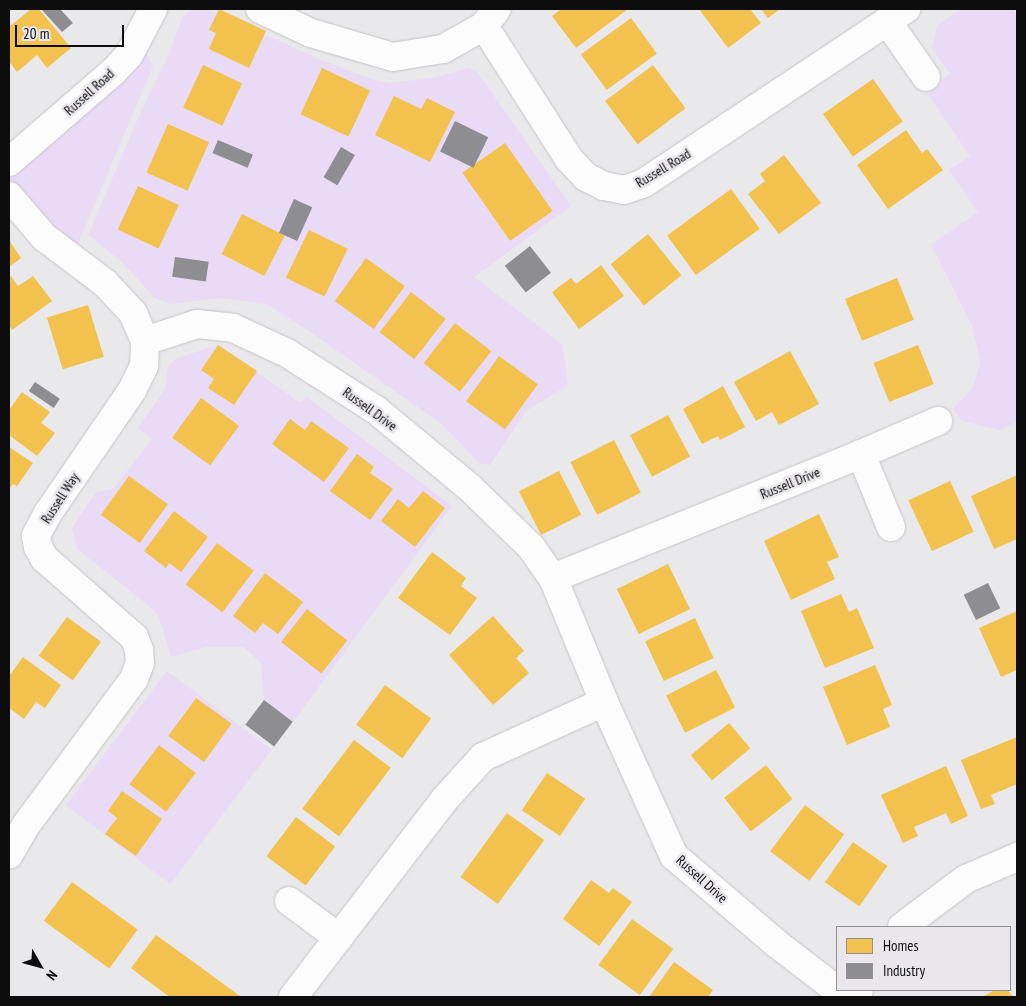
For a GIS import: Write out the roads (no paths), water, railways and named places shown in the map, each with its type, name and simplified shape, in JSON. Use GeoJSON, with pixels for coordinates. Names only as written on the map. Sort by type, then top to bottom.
{"type":"FeatureCollection","features":[{"type":"Feature","properties":{"kind":"street","name":"Russell Road"},"geometry":{"type":"LineString","coordinates":[[9,162],[113,72],[129,55],[153,9]]}},
{"type":"Feature","properties":{"kind":"street","name":"Russell Road"},"geometry":{"type":"LineString","coordinates":[[260,9],[311,33],[393,57],[443,49],[490,18],[569,159],[586,177],[604,186],[624,190],[644,183],[897,15],[926,77]]}},
{"type":"Feature","properties":{"kind":"street","name":"Russell Way"},"geometry":{"type":"LineString","coordinates":[[9,196],[44,237],[111,289],[133,313],[145,341],[144,366],[133,388],[48,513],[36,536],[38,548],[44,558],[134,637],[139,650],[140,663],[134,679],[17,820],[9,854]]}},
{"type":"Feature","properties":{"kind":"street","name":"Russell Drive"},"geometry":{"type":"LineString","coordinates":[[145,341],[197,324],[233,328],[287,353],[376,410],[468,486],[530,548],[553,578],[604,702],[674,856],[777,944],[836,989]]}},
{"type":"Feature","properties":{"kind":"street","name":"Russell Drive"},"geometry":{"type":"LineString","coordinates":[[553,578],[861,454],[938,420]]}},
{"type":"Feature","properties":{"kind":"street"},"geometry":{"type":"LineString","coordinates":[[861,454],[891,527]]}},
{"type":"Feature","properties":{"kind":"street"},"geometry":{"type":"LineString","coordinates":[[294,997],[444,800],[483,758],[604,702]]}},
{"type":"Feature","properties":{"kind":"street"},"geometry":{"type":"LineString","coordinates":[[903,926],[966,879],[1017,857]]}},
{"type":"Feature","properties":{"kind":"street"},"geometry":{"type":"LineString","coordinates":[[289,901],[339,938]]}}]}
